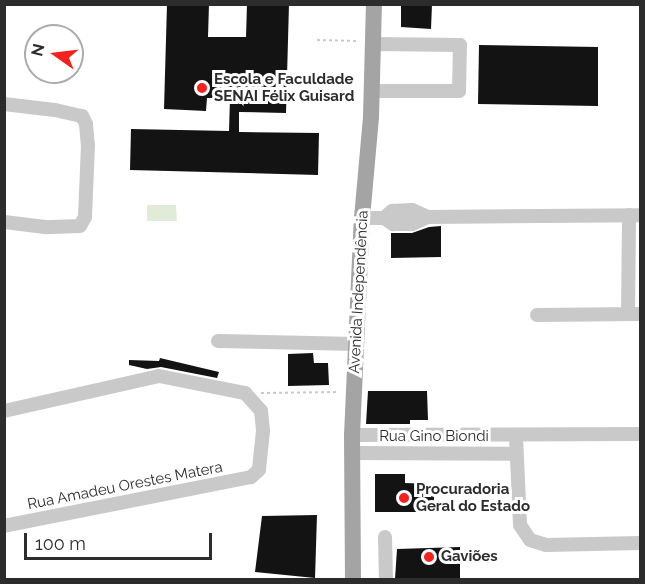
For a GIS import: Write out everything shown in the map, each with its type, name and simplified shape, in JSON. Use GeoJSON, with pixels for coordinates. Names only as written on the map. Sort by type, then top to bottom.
{"type":"FeatureCollection","features":[{"type":"Feature","properties":{"kind":"main road","name":"Avenida Independência"},"geometry":{"type":"LineString","coordinates":[[353,579],[351,453],[374,4]]}},
{"type":"Feature","properties":{"kind":"street"},"geometry":{"type":"LineString","coordinates":[[371,90],[459,92],[460,45],[373,43]]}},
{"type":"Feature","properties":{"kind":"street"},"geometry":{"type":"LineString","coordinates":[[4,104],[55,110],[82,116],[86,124],[88,145],[85,217],[80,226],[45,227],[4,222]]}},
{"type":"Feature","properties":{"kind":"street"},"geometry":{"type":"LineString","coordinates":[[362,218],[384,218],[393,224],[412,224],[428,217],[635,215],[634,314],[537,315]]}},
{"type":"Feature","properties":{"kind":"street"},"geometry":{"type":"LineString","coordinates":[[218,341],[356,344]]}},
{"type":"Feature","properties":{"kind":"street"},"geometry":{"type":"LineString","coordinates":[[4,411],[159,376],[246,393]]}},
{"type":"Feature","properties":{"kind":"street","name":"Rua Amadeu Orestes Matera"},"geometry":{"type":"LineString","coordinates":[[4,526],[251,477],[260,470],[263,431],[261,411],[246,393]]}},
{"type":"Feature","properties":{"kind":"street"},"geometry":{"type":"LineString","coordinates":[[431,434],[431,453]]}},
{"type":"Feature","properties":{"kind":"street","name":"Rua Gino Biondi"},"geometry":{"type":"LineString","coordinates":[[352,435],[640,434]]}},
{"type":"Feature","properties":{"kind":"street"},"geometry":{"type":"LineString","coordinates":[[516,436],[520,525],[530,540],[546,545],[640,543]]}},
{"type":"Feature","properties":{"kind":"street","name":"Rua Gino Biondi"},"geometry":{"type":"LineString","coordinates":[[351,453],[516,454]]}},
{"type":"Feature","properties":{"kind":"street"},"geometry":{"type":"LineString","coordinates":[[385,537],[386,579]]}},
{"type":"Feature","properties":{"kind":"path"},"geometry":{"type":"LineString","coordinates":[[316,40],[373,43]]}},
{"type":"Feature","properties":{"kind":"path"},"geometry":{"type":"LineString","coordinates":[[246,393],[354,392]]}},
{"type":"Feature","properties":{"kind":"green space"},"geometry":{"type":"Polygon","coordinates":[[[147,205],[176,205],[177,221],[147,221],[147,205]]]}},
{"type":"Feature","properties":{"kind":"building","name":"Escola e Faculdade SENAI Félix Guisard"},"geometry":{"type":"Polygon","coordinates":[[[167,4],[209,4],[208,37],[246,37],[247,4],[289,4],[286,113],[239,112],[239,132],[319,133],[318,175],[130,170],[131,129],[229,131],[230,98],[207,98],[206,111],[164,109],[167,4]]]}},
{"type":"Feature","properties":{"kind":"building"},"geometry":{"type":"Polygon","coordinates":[[[401,4],[432,4],[431,29],[401,27],[401,4]]]}},
{"type":"Feature","properties":{"kind":"building"},"geometry":{"type":"Polygon","coordinates":[[[479,45],[598,47],[598,106],[478,104],[479,45]]]}},
{"type":"Feature","properties":{"kind":"building"},"geometry":{"type":"Polygon","coordinates":[[[441,226],[441,257],[391,258],[391,233],[412,233],[429,227],[441,226]]]}},
{"type":"Feature","properties":{"kind":"building"},"geometry":{"type":"Polygon","coordinates":[[[313,353],[314,363],[328,363],[329,385],[288,386],[288,354],[313,353]]]}},
{"type":"Feature","properties":{"kind":"building"},"geometry":{"type":"Polygon","coordinates":[[[160,358],[219,372],[217,378],[161,367],[147,369],[129,365],[129,360],[159,361],[160,358]]]}},
{"type":"Feature","properties":{"kind":"building"},"geometry":{"type":"Polygon","coordinates":[[[368,391],[427,391],[428,420],[410,420],[410,424],[366,424],[368,391]]]}},
{"type":"Feature","properties":{"kind":"building","name":"Procuradoria Geral do Estado"},"geometry":{"type":"Polygon","coordinates":[[[375,474],[405,474],[405,483],[434,484],[434,512],[375,512],[375,474]]]}},
{"type":"Feature","properties":{"kind":"building"},"geometry":{"type":"Polygon","coordinates":[[[317,515],[315,578],[255,572],[262,516],[317,515]]]}},
{"type":"Feature","properties":{"kind":"building","name":"Gaviões"},"geometry":{"type":"Polygon","coordinates":[[[460,547],[460,579],[395,579],[397,549],[460,547]]]}},
{"type":"Feature","properties":{"kind":"place","name":"Escola e Faculdade SENAI Félix Guisard"},"geometry":{"type":"Point","coordinates":[202,88]}},
{"type":"Feature","properties":{"kind":"place","name":"Procuradoria Geral do Estado"},"geometry":{"type":"Point","coordinates":[404,498]}},
{"type":"Feature","properties":{"kind":"place","name":"Gaviões"},"geometry":{"type":"Point","coordinates":[429,557]}}]}
